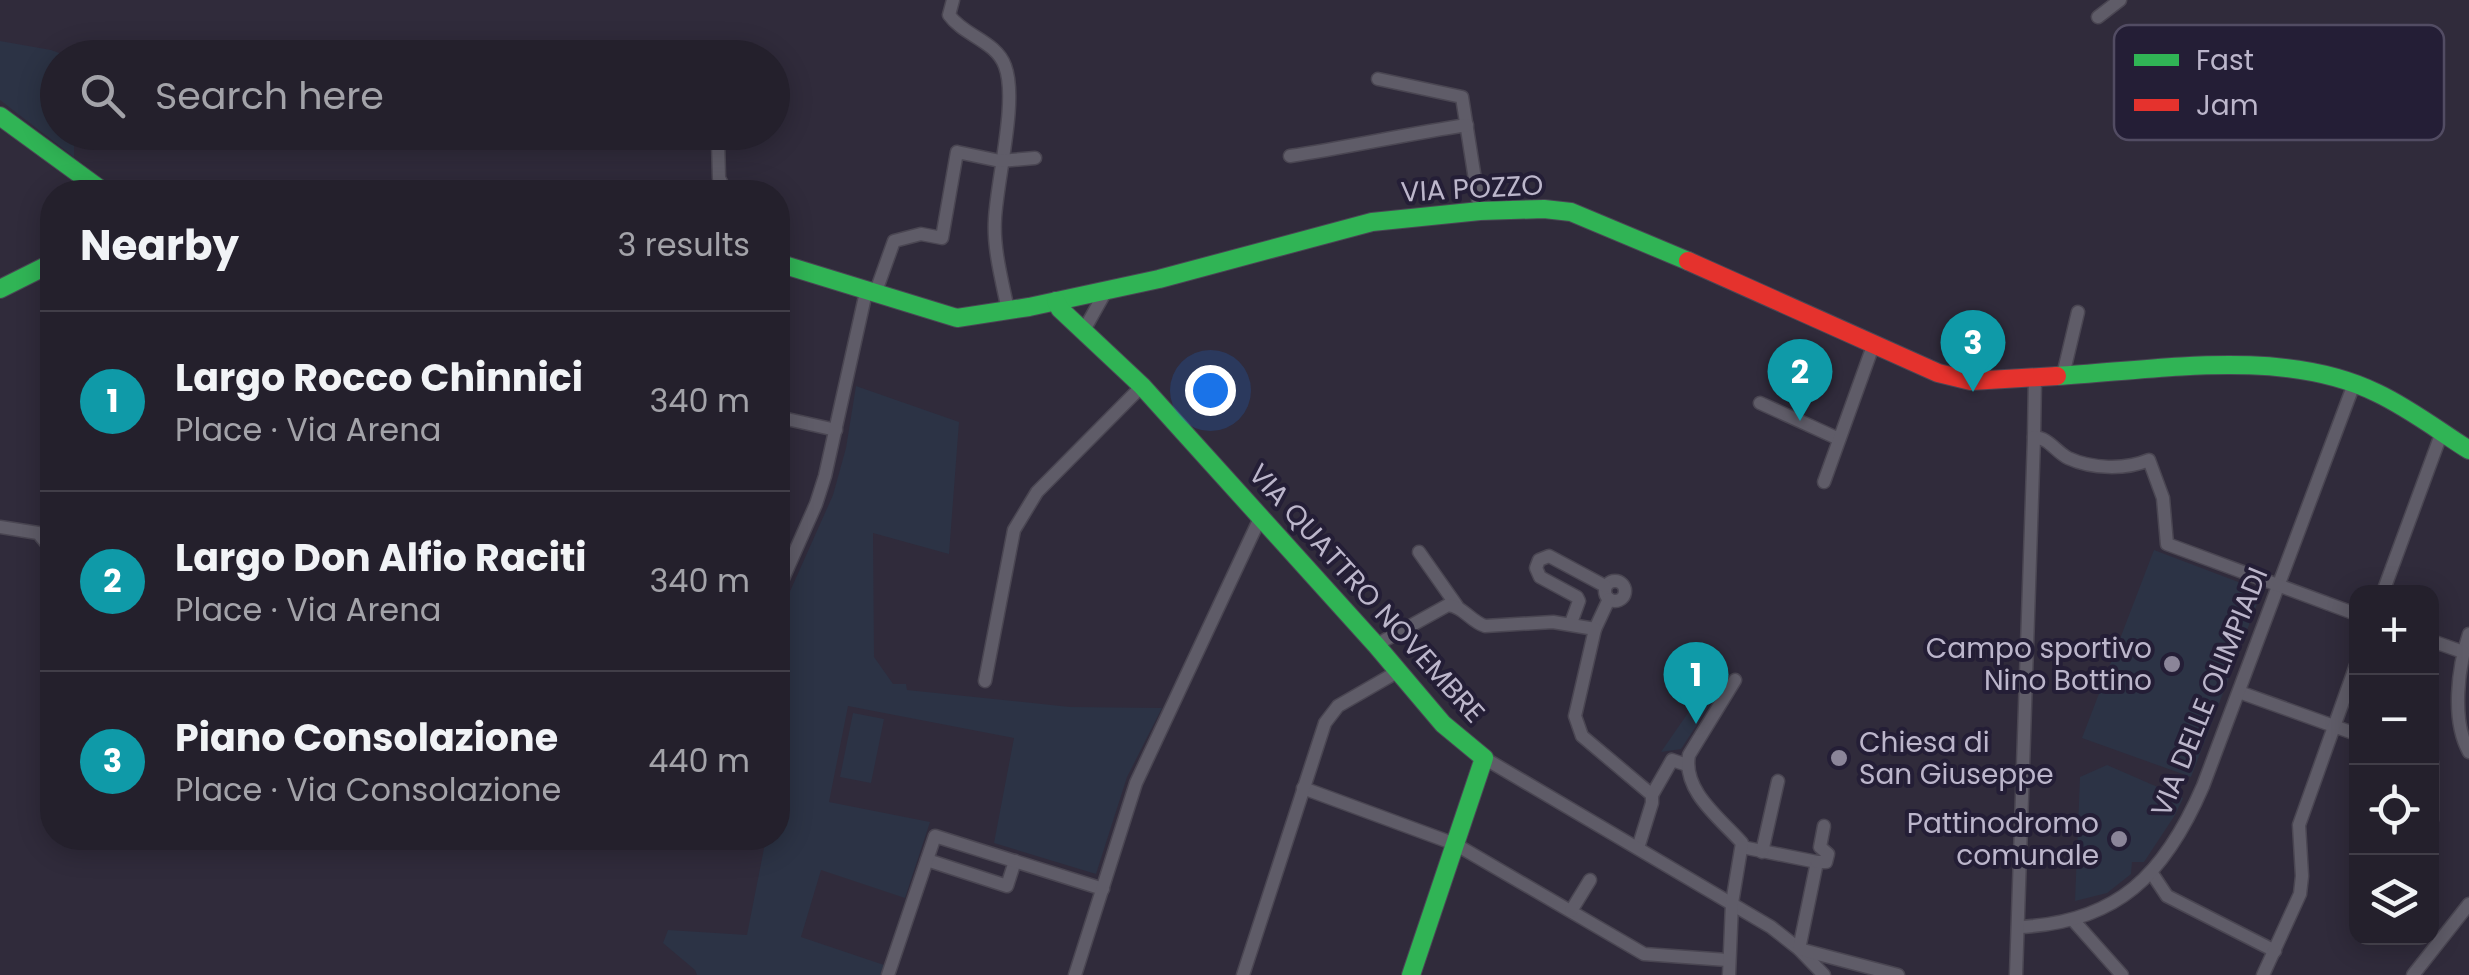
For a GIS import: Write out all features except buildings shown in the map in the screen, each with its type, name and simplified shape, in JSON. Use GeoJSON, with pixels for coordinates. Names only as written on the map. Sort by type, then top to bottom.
{"type":"FeatureCollection","features":[{"type":"Feature","properties":{"kind":"street"},"geometry":{"type":"LineString","coordinates":[[953,0],[949,15],[954,22],[992,48],[1006,68],[1008,116],[994,225],[1008,310]]}},
{"type":"Feature","properties":{"kind":"street"},"geometry":{"type":"LineString","coordinates":[[2098,17],[2120,0]]}},
{"type":"Feature","properties":{"kind":"street"},"geometry":{"type":"LineString","coordinates":[[1378,79],[1462,97],[1480,210]]}},
{"type":"Feature","properties":{"kind":"street"},"geometry":{"type":"LineString","coordinates":[[0,116],[40,147]]}},
{"type":"Feature","properties":{"kind":"street"},"geometry":{"type":"LineString","coordinates":[[1290,156],[1467,125]]}},
{"type":"Feature","properties":{"kind":"street"},"geometry":{"type":"LineString","coordinates":[[44,150],[85,180]]}},
{"type":"Feature","properties":{"kind":"street"},"geometry":{"type":"LineString","coordinates":[[718,150],[720,180]]}},
{"type":"Feature","properties":{"kind":"street"},"geometry":{"type":"LineString","coordinates":[[790,564],[816,504],[870,293],[894,241],[922,234],[942,238],[957,152],[1000,161],[1035,158]]}},
{"type":"Feature","properties":{"kind":"street"},"geometry":{"type":"LineString","coordinates":[[73,172],[81,180]]}},
{"type":"Feature","properties":{"kind":"street","name":"VIA POZZO"},"geometry":{"type":"LineString","coordinates":[[790,266],[957,318],[1159,280],[1372,222],[1517,208],[1571,212],[1678,255],[1938,374],[1970,381],[2270,366],[2301,368],[2376,392],[2469,450]]}},
{"type":"Feature","properties":{"kind":"street"},"geometry":{"type":"LineString","coordinates":[[0,289],[40,270]]}},
{"type":"Feature","properties":{"kind":"street"},"geometry":{"type":"LineString","coordinates":[[1084,330],[1107,289]]}},
{"type":"Feature","properties":{"kind":"street","name":"VIA QUATTRO NOVEMBRE"},"geometry":{"type":"LineString","coordinates":[[1056,301],[1142,386],[1261,516],[1443,724],[1484,758],[1732,903],[1800,949],[1824,975]]}},
{"type":"Feature","properties":{"kind":"street"},"geometry":{"type":"LineString","coordinates":[[2063,375],[2078,312]]}},
{"type":"Feature","properties":{"kind":"street"},"geometry":{"type":"LineString","coordinates":[[1824,482],[1873,346]]}},
{"type":"Feature","properties":{"kind":"street"},"geometry":{"type":"LineString","coordinates":[[2016,975],[2035,377]]}},
{"type":"Feature","properties":{"kind":"street","name":"VIA DELLE OLIMPIADI"},"geometry":{"type":"LineString","coordinates":[[2018,928],[2062,925],[2117,900],[2169,853],[2187,822],[2354,384]]}},
{"type":"Feature","properties":{"kind":"street"},"geometry":{"type":"LineString","coordinates":[[984,680],[1014,530],[1037,492],[1142,386]]}},
{"type":"Feature","properties":{"kind":"street"},"geometry":{"type":"LineString","coordinates":[[1760,403],[1839,439]]}},
{"type":"Feature","properties":{"kind":"street"},"geometry":{"type":"LineString","coordinates":[[790,420],[836,430]]}},
{"type":"Feature","properties":{"kind":"street"},"geometry":{"type":"LineString","coordinates":[[2386,585],[2442,432]]}},
{"type":"Feature","properties":{"kind":"street"},"geometry":{"type":"LineString","coordinates":[[2034,436],[2041,437],[2067,458],[2104,467],[2133,467],[2148,460],[2163,498],[2167,544],[2349,611]]}},
{"type":"Feature","properties":{"kind":"street"},"geometry":{"type":"LineString","coordinates":[[1075,975],[1136,783],[1261,516]]}},
{"type":"Feature","properties":{"kind":"street"},"geometry":{"type":"LineString","coordinates":[[0,527],[40,535]]}},
{"type":"Feature","properties":{"kind":"street"},"geometry":{"type":"LineString","coordinates":[[1419,552],[1457,606],[1475,622],[1485,626],[1571,623],[1595,629]]}},
{"type":"Feature","properties":{"kind":"street"},"geometry":{"type":"LineString","coordinates":[[1571,623],[1578,597],[1540,577],[1536,568],[1539,560],[1549,556],[1607,592],[1595,629],[1576,725],[1582,736],[1652,795]]}},
{"type":"Feature","properties":{"kind":"street"},"geometry":{"type":"LineString","coordinates":[[1376,645],[1448,605],[1457,606]]}},
{"type":"Feature","properties":{"kind":"street"},"geometry":{"type":"LineString","coordinates":[[2469,634],[2463,652],[2460,706],[2462,733],[2469,752]]}},
{"type":"Feature","properties":{"kind":"street"},"geometry":{"type":"LineString","coordinates":[[2439,643],[2463,652]]}},
{"type":"Feature","properties":{"kind":"street"},"geometry":{"type":"LineString","coordinates":[[1243,975],[1330,714],[1360,691],[1397,672]]}},
{"type":"Feature","properties":{"kind":"street"},"geometry":{"type":"LineString","coordinates":[[2263,975],[2300,894],[2298,824],[2353,675]]}},
{"type":"Feature","properties":{"kind":"street"},"geometry":{"type":"LineString","coordinates":[[1303,788],[1455,844],[1644,954],[1728,968],[1732,903],[1742,843],[1692,786],[1687,765],[1689,755],[1735,680]]}},
{"type":"Feature","properties":{"kind":"street"},"geometry":{"type":"LineString","coordinates":[[2238,692],[2349,731]]}},
{"type":"Feature","properties":{"kind":"street"},"geometry":{"type":"LineString","coordinates":[[1411,975],[1484,758]]}},
{"type":"Feature","properties":{"kind":"street"},"geometry":{"type":"LineString","coordinates":[[1638,848],[1652,795],[1672,760],[1687,765]]}},
{"type":"Feature","properties":{"kind":"street"},"geometry":{"type":"LineString","coordinates":[[1762,852],[1778,780]]}},
{"type":"Feature","properties":{"kind":"street"},"geometry":{"type":"LineString","coordinates":[[1742,847],[1826,862],[1828,854],[1820,847],[1824,826]]}},
{"type":"Feature","properties":{"kind":"street"},"geometry":{"type":"LineString","coordinates":[[888,975],[935,836],[1103,888]]}},
{"type":"Feature","properties":{"kind":"street"},"geometry":{"type":"LineString","coordinates":[[927,860],[1007,886],[1016,861]]}},
{"type":"Feature","properties":{"kind":"street"},"geometry":{"type":"LineString","coordinates":[[1816,862],[1800,949],[1898,975]]}},
{"type":"Feature","properties":{"kind":"street"},"geometry":{"type":"LineString","coordinates":[[2151,872],[2167,896],[2275,950]]}},
{"type":"Feature","properties":{"kind":"street"},"geometry":{"type":"LineString","coordinates":[[1571,911],[1590,880]]}},
{"type":"Feature","properties":{"kind":"street"},"geometry":{"type":"LineString","coordinates":[[2413,975],[2469,904]]}},
{"type":"Feature","properties":{"kind":"street"},"geometry":{"type":"LineString","coordinates":[[2073,920],[2122,975]]}},
{"type":"Feature","properties":{"kind":"shaded area"},"geometry":{"type":"Polygon","coordinates":[[[0,41],[40,48],[40,131],[0,100],[0,41]]]}},
{"type":"Feature","properties":{"kind":"shaded area"},"geometry":{"type":"Polygon","coordinates":[[[856,386],[959,422],[949,554],[873,533],[874,657],[893,684],[906,684],[907,690],[1070,707],[1162,708],[1127,777],[1096,874],[994,843],[1014,738],[848,706],[829,802],[930,822],[905,898],[821,870],[801,937],[884,965],[881,975],[697,975],[663,943],[668,930],[747,935],[764,850],[790,850],[790,591],[833,495],[846,448],[856,386]]]}},
{"type":"Feature","properties":{"kind":"shaded area","name":"Campo sportivo Nino Bottino"},"geometry":{"type":"Polygon","coordinates":[[[2154,550],[2262,591],[2191,777],[2082,738],[2154,550]]]}},
{"type":"Feature","properties":{"kind":"shaded area"},"geometry":{"type":"Polygon","coordinates":[[[1717,671],[1728,677],[1681,749],[1661,752],[1717,671]]]}},
{"type":"Feature","properties":{"kind":"shaded area"},"geometry":{"type":"Polygon","coordinates":[[[853,713],[884,719],[871,783],[840,777],[853,713]]]}},
{"type":"Feature","properties":{"kind":"shaded area","name":"Pattinodromo comunale"},"geometry":{"type":"Polygon","coordinates":[[[2107,765],[2183,798],[2144,862],[2132,862],[2131,874],[2107,893],[2075,901],[2080,777],[2107,765]]]}},
{"type":"Feature","properties":{"kind":"traffic: fast"},"geometry":{"type":"LineString","coordinates":[[0,116],[40,145]]}},
{"type":"Feature","properties":{"kind":"traffic: fast"},"geometry":{"type":"LineString","coordinates":[[47,150],[88,180]]}},
{"type":"Feature","properties":{"kind":"traffic: fast"},"geometry":{"type":"LineString","coordinates":[[790,267],[957,318],[1159,279],[1372,222],[1544,209],[1571,212],[1688,261]]}},
{"type":"Feature","properties":{"kind":"traffic: fast"},"geometry":{"type":"LineString","coordinates":[[0,289],[40,269]]}},
{"type":"Feature","properties":{"kind":"traffic: fast"},"geometry":{"type":"LineString","coordinates":[[1056,301],[1142,386],[1443,724],[1484,758],[1411,975]]}},
{"type":"Feature","properties":{"kind":"traffic: fast"},"geometry":{"type":"LineString","coordinates":[[2057,376],[2220,365],[2302,370],[2377,393],[2469,450]]}},
{"type":"Feature","properties":{"kind":"traffic: jam"},"geometry":{"type":"LineString","coordinates":[[1688,261],[1938,373],[1971,381],[2057,376]]}},
{"type":"Feature","properties":{"kind":"place","name":"Piano Consolazione"},"geometry":{"type":"Point","coordinates":[1973,392]}},
{"type":"Feature","properties":{"kind":"place","name":"Largo Don Alfio Raciti"},"geometry":{"type":"Point","coordinates":[1800,421]}},
{"type":"Feature","properties":{"kind":"place","name":"Campo sportivo Nino Bottino"},"geometry":{"type":"Point","coordinates":[2172,664]}},
{"type":"Feature","properties":{"kind":"place","name":"Largo Rocco Chinnici"},"geometry":{"type":"Point","coordinates":[1696,724]}},
{"type":"Feature","properties":{"kind":"place","name":"Chiesa di San Giuseppe"},"geometry":{"type":"Point","coordinates":[1839,758]}},
{"type":"Feature","properties":{"kind":"place","name":"Pattinodromo comunale"},"geometry":{"type":"Point","coordinates":[2119,839]}}]}
